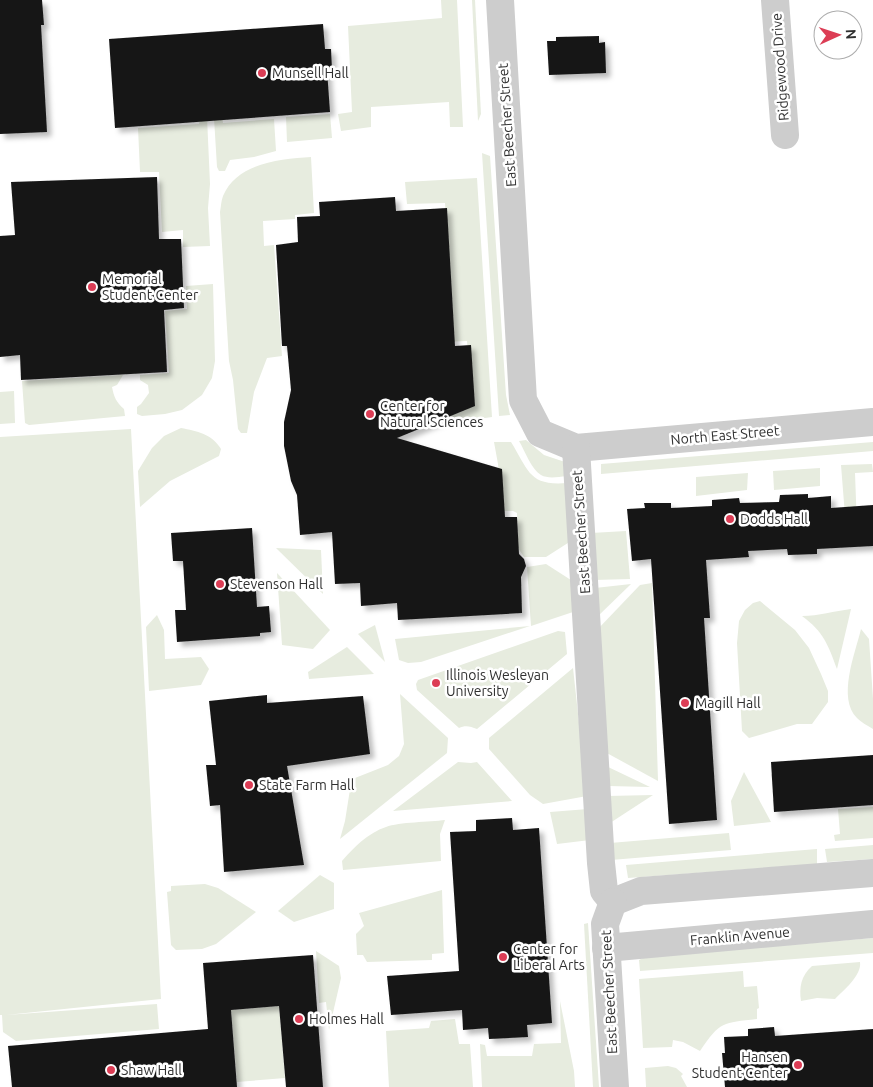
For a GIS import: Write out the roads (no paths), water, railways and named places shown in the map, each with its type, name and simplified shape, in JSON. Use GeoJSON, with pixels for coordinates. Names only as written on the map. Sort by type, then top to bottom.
{"type":"FeatureCollection","features":[{"type":"Feature","properties":{"kind":"street","name":"East Beecher Street"},"geometry":{"type":"LineString","coordinates":[[500,0],[523,400],[540,433],[576,448],[601,863],[604,892],[613,902],[605,924],[615,1087]]}},
{"type":"Feature","properties":{"kind":"street","name":"Ridgewood Drive"},"geometry":{"type":"LineString","coordinates":[[776,0],[785,135]]}},
{"type":"Feature","properties":{"kind":"street","name":"North East Street"},"geometry":{"type":"LineString","coordinates":[[576,448],[873,422]]}},
{"type":"Feature","properties":{"kind":"street"},"geometry":{"type":"LineString","coordinates":[[613,902],[640,891],[873,873]]}},
{"type":"Feature","properties":{"kind":"street","name":"Franklin Avenue"},"geometry":{"type":"LineString","coordinates":[[606,948],[873,924]]}},
{"type":"Feature","properties":{"kind":"place","name":"Munsell Hall"},"geometry":{"type":"Point","coordinates":[262,73]}},
{"type":"Feature","properties":{"kind":"place","name":"Memorial Student Center"},"geometry":{"type":"Point","coordinates":[92,287]}},
{"type":"Feature","properties":{"kind":"place","name":"Center for Natural Sciences"},"geometry":{"type":"Point","coordinates":[370,414]}},
{"type":"Feature","properties":{"kind":"place","name":"Dodds Hall"},"geometry":{"type":"Point","coordinates":[730,519]}},
{"type":"Feature","properties":{"kind":"place","name":"Stevenson Hall"},"geometry":{"type":"Point","coordinates":[220,584]}},
{"type":"Feature","properties":{"kind":"place","name":"Illinois Wesleyan University"},"geometry":{"type":"Point","coordinates":[436,683]}},
{"type":"Feature","properties":{"kind":"place","name":"Magill Hall"},"geometry":{"type":"Point","coordinates":[685,703]}},
{"type":"Feature","properties":{"kind":"place","name":"State Farm Hall"},"geometry":{"type":"Point","coordinates":[249,785]}},
{"type":"Feature","properties":{"kind":"place","name":"Center for Liberal Arts"},"geometry":{"type":"Point","coordinates":[503,957]}},
{"type":"Feature","properties":{"kind":"place","name":"Holmes Hall"},"geometry":{"type":"Point","coordinates":[299,1019]}},
{"type":"Feature","properties":{"kind":"place","name":"Hansen Student Center"},"geometry":{"type":"Point","coordinates":[798,1065]}},
{"type":"Feature","properties":{"kind":"place","name":"Shaw Hall"},"geometry":{"type":"Point","coordinates":[111,1070]}}]}
